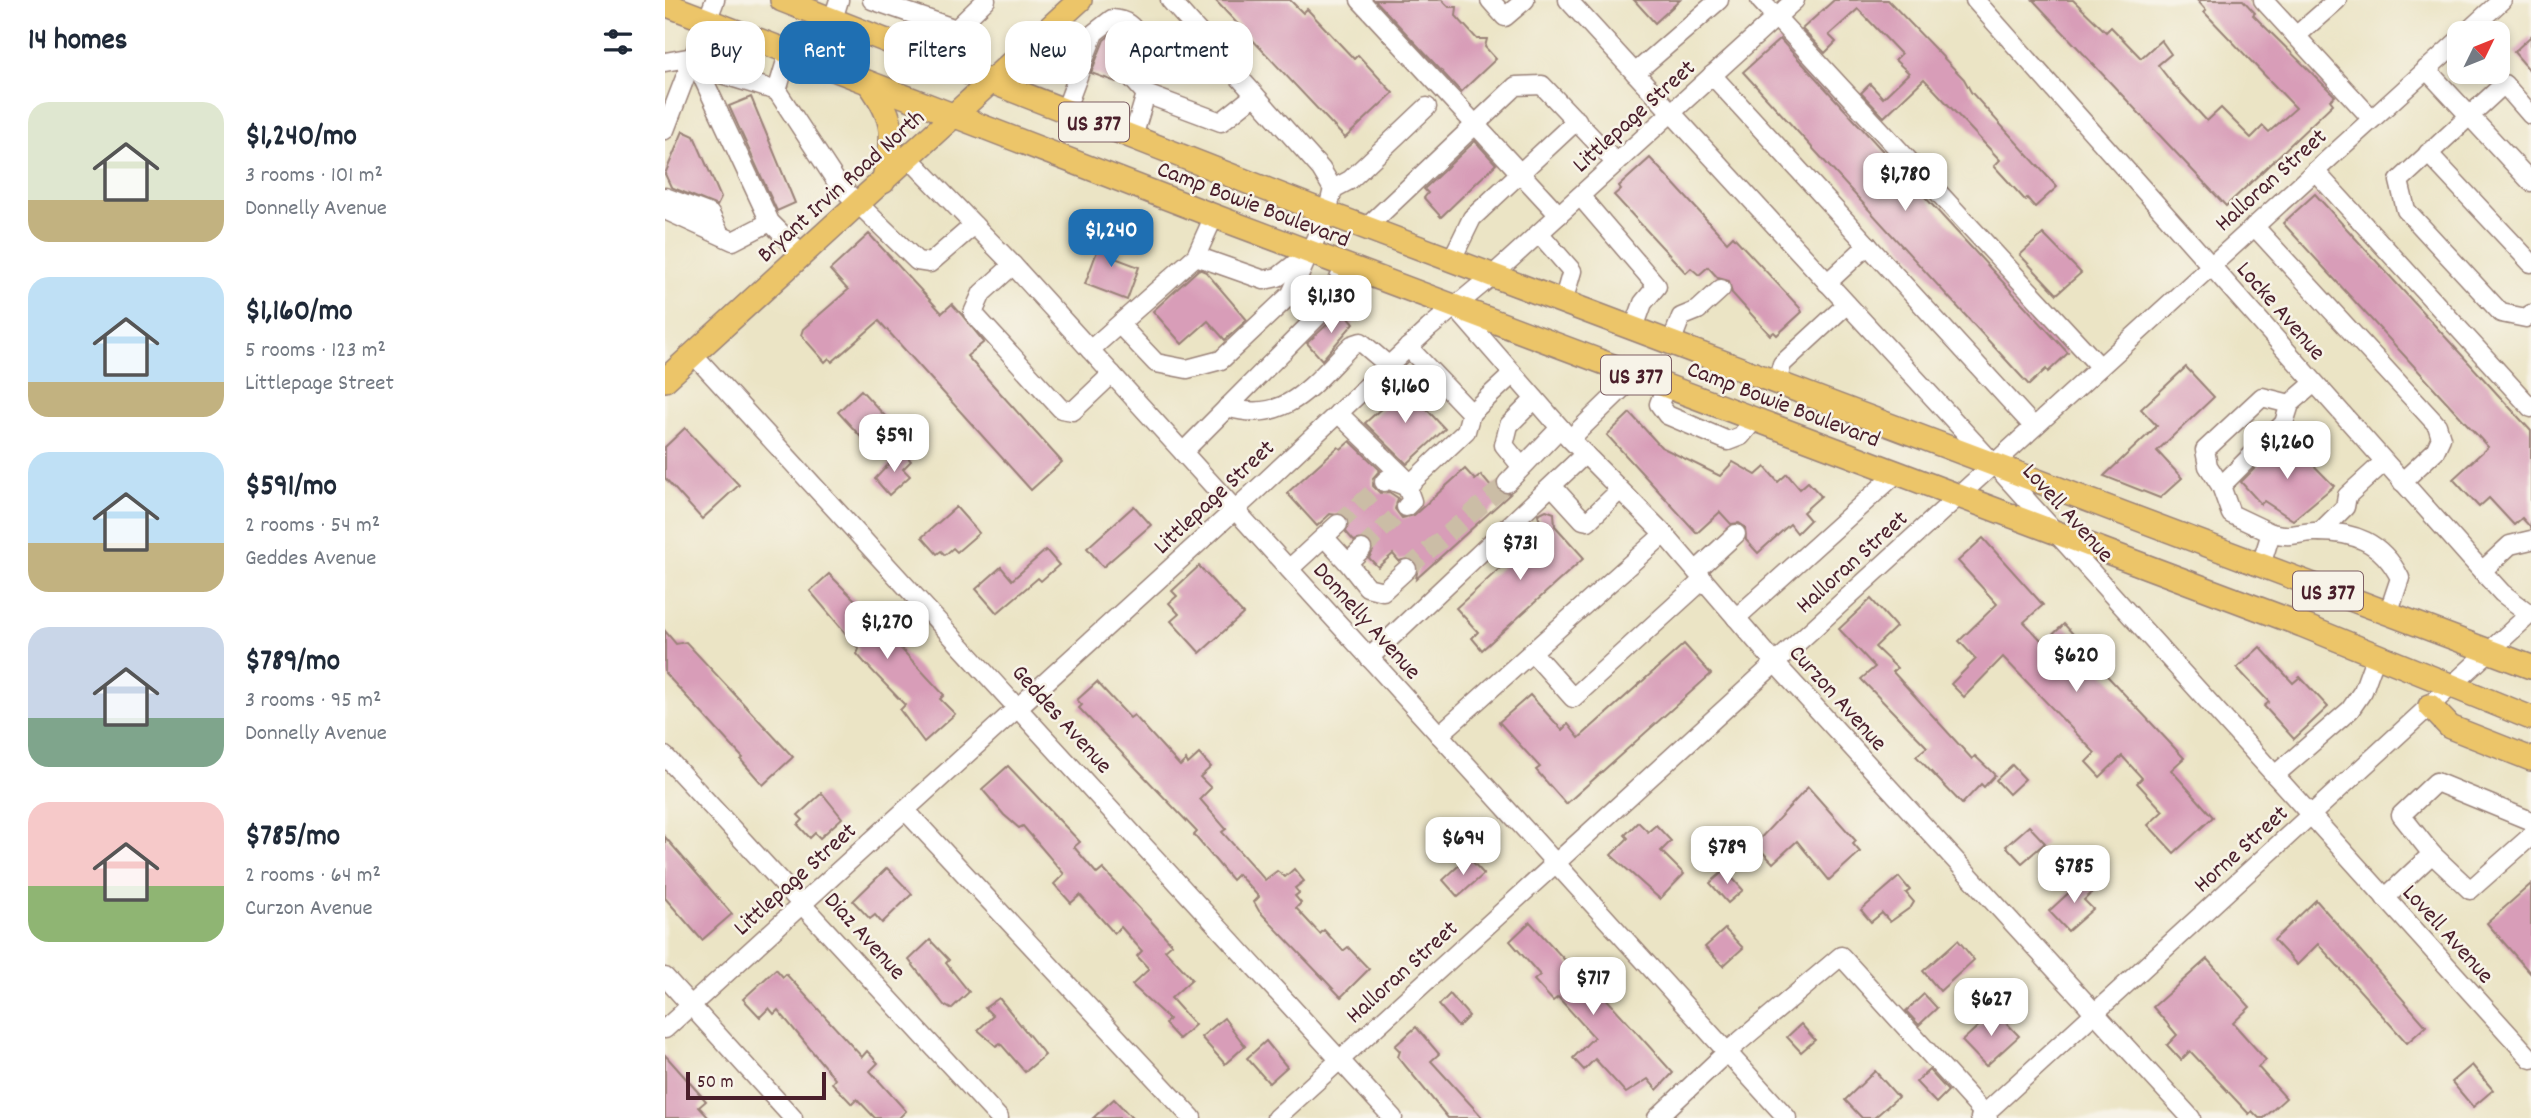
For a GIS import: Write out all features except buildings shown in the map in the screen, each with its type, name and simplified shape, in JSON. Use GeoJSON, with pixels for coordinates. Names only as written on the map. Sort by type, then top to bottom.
{"type":"FeatureCollection","features":[{"type":"Feature","properties":{"kind":"main road","name":"Camp Bowie Boulevard"},"geometry":{"type":"LineString","coordinates":[[782,0],[836,9],[884,32]]}},
{"type":"Feature","properties":{"kind":"main road","name":"Bryant Irvin Road North"},"geometry":{"type":"LineString","coordinates":[[991,82],[1080,0]]}},
{"type":"Feature","properties":{"kind":"main road","name":"Camp Bowie Boulevard"},"geometry":{"type":"LineString","coordinates":[[665,4],[711,10],[779,46]]}},
{"type":"Feature","properties":{"kind":"main road","name":"Camp Bowie Boulevard"},"geometry":{"type":"LineString","coordinates":[[870,83],[2376,655],[2531,718]]}},
{"type":"Feature","properties":{"kind":"main road","name":"Camp Bowie Boulevard"},"geometry":{"type":"LineString","coordinates":[[991,83],[2531,667]]}},
{"type":"Feature","properties":{"kind":"main road"},"geometry":{"type":"LineString","coordinates":[[870,84],[883,102],[894,130],[883,182]]}},
{"type":"Feature","properties":{"kind":"main road","name":"Bryant Irvin Road North"},"geometry":{"type":"LineString","coordinates":[[665,380],[910,159],[989,84]]}},
{"type":"Feature","properties":{"kind":"main road"},"geometry":{"type":"LineString","coordinates":[[2430,706],[2450,727],[2531,759]]}},
{"type":"Feature","properties":{"kind":"street"},"geometry":{"type":"LineString","coordinates":[[872,0],[956,29],[986,0]]}},
{"type":"Feature","properties":{"kind":"street"},"geometry":{"type":"LineString","coordinates":[[1120,325],[1156,363],[1172,368],[1192,369],[1229,355],[1286,300],[1327,212],[1333,189],[1321,169],[1170,0]]}},
{"type":"Feature","properties":{"kind":"street"},"geometry":{"type":"LineString","coordinates":[[1360,0],[1559,215]]}},
{"type":"Feature","properties":{"kind":"street"},"geometry":{"type":"LineString","coordinates":[[1490,0],[1505,17],[1525,0]]}},
{"type":"Feature","properties":{"kind":"street","name":"Lovell Avenue"},"geometry":{"type":"LineString","coordinates":[[1568,0],[1994,464],[2531,1059]]}},
{"type":"Feature","properties":{"kind":"street"},"geometry":{"type":"LineString","coordinates":[[1635,74],[1719,0]]}},
{"type":"Feature","properties":{"kind":"street"},"geometry":{"type":"LineString","coordinates":[[1760,0],[2100,367]]}},
{"type":"Feature","properties":{"kind":"street","name":"Littlepage Street"},"geometry":{"type":"LineString","coordinates":[[665,1029],[1235,510],[1408,347],[1494,274],[1795,0]]}},
{"type":"Feature","properties":{"kind":"street","name":"Locke Avenue"},"geometry":{"type":"LineString","coordinates":[[1975,0],[2481,571],[2503,593],[2531,614]]}},
{"type":"Feature","properties":{"kind":"street"},"geometry":{"type":"LineString","coordinates":[[2263,0],[2372,119]]}},
{"type":"Feature","properties":{"kind":"street"},"geometry":{"type":"LineString","coordinates":[[2296,36],[2337,0]]}},
{"type":"Feature","properties":{"kind":"street"},"geometry":{"type":"LineString","coordinates":[[2479,21],[2502,0]]}},
{"type":"Feature","properties":{"kind":"street"},"geometry":{"type":"LineString","coordinates":[[1065,111],[1094,33],[1112,19],[1123,20],[1134,27],[1139,38],[1129,75],[1146,94],[1221,122],[1255,95]]}},
{"type":"Feature","properties":{"kind":"street","name":"Halloran Street"},"geometry":{"type":"LineString","coordinates":[[1276,1118],[2447,51]]}},
{"type":"Feature","properties":{"kind":"street"},"geometry":{"type":"LineString","coordinates":[[665,62],[686,62]]}},
{"type":"Feature","properties":{"kind":"street"},"geometry":{"type":"LineString","coordinates":[[2426,69],[2531,182]]}},
{"type":"Feature","properties":{"kind":"street"},"geometry":{"type":"LineString","coordinates":[[1712,75],[2034,427]]}},
{"type":"Feature","properties":{"kind":"street"},"geometry":{"type":"LineString","coordinates":[[665,130],[686,82]]}},
{"type":"Feature","properties":{"kind":"street"},"geometry":{"type":"LineString","coordinates":[[705,84],[770,222],[803,255]]}},
{"type":"Feature","properties":{"kind":"street"},"geometry":{"type":"LineString","coordinates":[[757,84],[777,91],[838,184],[923,264],[930,263],[974,225]]}},
{"type":"Feature","properties":{"kind":"street"},"geometry":{"type":"LineString","coordinates":[[777,91],[779,84]]}},
{"type":"Feature","properties":{"kind":"street"},"geometry":{"type":"LineString","coordinates":[[1367,227],[1516,86],[1542,85],[1616,163]]}},
{"type":"Feature","properties":{"kind":"street"},"geometry":{"type":"LineString","coordinates":[[2531,115],[2504,85],[2468,114],[2399,181],[2406,210],[2501,313],[2526,318],[2531,314]]}},
{"type":"Feature","properties":{"kind":"street"},"geometry":{"type":"LineString","coordinates":[[1133,136],[1146,94]]}},
{"type":"Feature","properties":{"kind":"street"},"geometry":{"type":"LineString","coordinates":[[1333,189],[1350,180],[1427,107]]}},
{"type":"Feature","properties":{"kind":"street"},"geometry":{"type":"LineString","coordinates":[[1452,259],[1472,218],[1577,120]]}},
{"type":"Feature","properties":{"kind":"street"},"geometry":{"type":"LineString","coordinates":[[2428,153],[2531,263]]}},
{"type":"Feature","properties":{"kind":"street","name":"Donnelly Avenue"},"geometry":{"type":"LineString","coordinates":[[910,159],[1013,265],[1787,1118]]}},
{"type":"Feature","properties":{"kind":"street"},"geometry":{"type":"LineString","coordinates":[[2315,171],[2531,408]]}},
{"type":"Feature","properties":{"kind":"street"},"geometry":{"type":"LineString","coordinates":[[1580,196],[1657,286],[1643,303],[1634,328]]}},
{"type":"Feature","properties":{"kind":"street"},"geometry":{"type":"LineString","coordinates":[[665,197],[711,214],[720,234]]}},
{"type":"Feature","properties":{"kind":"street"},"geometry":{"type":"LineString","coordinates":[[665,210],[733,241],[770,222]]}},
{"type":"Feature","properties":{"kind":"street"},"geometry":{"type":"LineString","coordinates":[[1090,350],[1196,256],[1214,216]]}},
{"type":"Feature","properties":{"kind":"street"},"geometry":{"type":"LineString","coordinates":[[2254,226],[2437,425],[2441,438],[2435,451],[2402,482]]}},
{"type":"Feature","properties":{"kind":"street"},"geometry":{"type":"LineString","coordinates":[[1539,233],[1572,271],[1563,302]]}},
{"type":"Feature","properties":{"kind":"street"},"geometry":{"type":"LineString","coordinates":[[1827,283],[1868,245]]}},
{"type":"Feature","properties":{"kind":"street"},"geometry":{"type":"LineString","coordinates":[[1196,256],[1264,280],[1278,276],[1310,252]]}},
{"type":"Feature","properties":{"kind":"street"},"geometry":{"type":"LineString","coordinates":[[1013,265],[982,293],[973,313],[1005,349],[1061,409],[1073,411],[1112,374]]}},
{"type":"Feature","properties":{"kind":"street"},"geometry":{"type":"LineString","coordinates":[[1183,452],[1327,307],[1345,265]]}},
{"type":"Feature","properties":{"kind":"street"},"geometry":{"type":"LineString","coordinates":[[1671,342],[1681,317],[1698,310],[1721,289]]}},
{"type":"Feature","properties":{"kind":"street"},"geometry":{"type":"LineString","coordinates":[[1777,382],[1782,365],[1847,304]]}},
{"type":"Feature","properties":{"kind":"street","name":"Curzon Avenue"},"geometry":{"type":"LineString","coordinates":[[1455,307],[1565,434],[1664,534],[1775,663],[2191,1118]]}},
{"type":"Feature","properties":{"kind":"street"},"geometry":{"type":"LineString","coordinates":[[1227,407],[1249,414],[1292,403],[1352,345],[1361,342],[1389,366]]}},
{"type":"Feature","properties":{"kind":"street"},"geometry":{"type":"LineString","coordinates":[[1408,347],[1471,413]]}},
{"type":"Feature","properties":{"kind":"street","name":"Geddes Avenue"},"geometry":{"type":"LineString","coordinates":[[693,354],[1393,1118]]}},
{"type":"Feature","properties":{"kind":"street"},"geometry":{"type":"LineString","coordinates":[[1408,485],[1466,431],[1471,413],[1513,374]]}},
{"type":"Feature","properties":{"kind":"street"},"geometry":{"type":"LineString","coordinates":[[1507,483],[1521,466],[1565,434],[1636,375]]}},
{"type":"Feature","properties":{"kind":"street"},"geometry":{"type":"LineString","coordinates":[[2221,486],[2284,423],[2290,404],[2313,384]]}},
{"type":"Feature","properties":{"kind":"street"},"geometry":{"type":"LineString","coordinates":[[2290,404],[2262,397],[2205,450],[2208,466],[2221,486],[2231,514],[2271,533],[2292,537],[2320,532],[2345,534],[2376,546],[2390,558],[2400,578],[2388,614]]}},
{"type":"Feature","properties":{"kind":"street"},"geometry":{"type":"LineString","coordinates":[[1521,466],[1504,445],[1509,425],[1535,399]]}},
{"type":"Feature","properties":{"kind":"street"},"geometry":{"type":"LineString","coordinates":[[1338,413],[1408,485],[1412,501],[1406,507]]}},
{"type":"Feature","properties":{"kind":"street"},"geometry":{"type":"LineString","coordinates":[[1369,658],[1585,454]]}},
{"type":"Feature","properties":{"kind":"street"},"geometry":{"type":"LineString","coordinates":[[2320,532],[2345,507],[2347,496],[2384,462]]}},
{"type":"Feature","properties":{"kind":"street"},"geometry":{"type":"LineString","coordinates":[[1736,618],[1897,473]]}},
{"type":"Feature","properties":{"kind":"street"},"geometry":{"type":"LineString","coordinates":[[1384,482],[1387,479],[1408,485]]}},
{"type":"Feature","properties":{"kind":"street"},"geometry":{"type":"LineString","coordinates":[[1553,487],[1583,520],[1588,521],[1619,491]]}},
{"type":"Feature","properties":{"kind":"street"},"geometry":{"type":"LineString","coordinates":[[1289,569],[1338,524]]}},
{"type":"Feature","properties":{"kind":"street"},"geometry":{"type":"LineString","coordinates":[[2261,565],[2271,533]]}},
{"type":"Feature","properties":{"kind":"street"},"geometry":{"type":"LineString","coordinates":[[1439,735],[1664,534]]}},
{"type":"Feature","properties":{"kind":"street"},"geometry":{"type":"LineString","coordinates":[[1532,652],[1573,698],[1700,575],[1737,534]]}},
{"type":"Feature","properties":{"kind":"street"},"geometry":{"type":"LineString","coordinates":[[1324,537],[1367,587],[1383,592],[1407,569]]}},
{"type":"Feature","properties":{"kind":"street"},"geometry":{"type":"LineString","coordinates":[[2481,571],[2510,545],[2531,540]]}},
{"type":"Feature","properties":{"kind":"street"},"geometry":{"type":"LineString","coordinates":[[1348,562],[1362,550]]}},
{"type":"Feature","properties":{"kind":"street","name":"Horne Street"},"geometry":{"type":"LineString","coordinates":[[1984,1117],[2531,614]]}},
{"type":"Feature","properties":{"kind":"street"},"geometry":{"type":"LineString","coordinates":[[2274,775],[2350,710],[2363,691],[2376,655]]}},
{"type":"Feature","properties":{"kind":"street","name":"Diaz Avenue"},"geometry":{"type":"LineString","coordinates":[[665,756],[804,902],[999,1118]]}},
{"type":"Feature","properties":{"kind":"street"},"geometry":{"type":"LineString","coordinates":[[2531,821],[2437,782],[2401,815],[2432,855],[2470,890],[2531,836]]}},
{"type":"Feature","properties":{"kind":"street"},"geometry":{"type":"LineString","coordinates":[[905,810],[1192,1118]]}},
{"type":"Feature","properties":{"kind":"street"},"geometry":{"type":"LineString","coordinates":[[2385,898],[2432,855]]}},
{"type":"Feature","properties":{"kind":"street"},"geometry":{"type":"LineString","coordinates":[[1657,1118],[1727,1052],[1840,956],[1984,1117]]}},
{"type":"Feature","properties":{"kind":"street"},"geometry":{"type":"LineString","coordinates":[[665,977],[793,1118]]}},
{"type":"Feature","properties":{"kind":"tunnel"},"geometry":{"type":"LineString","coordinates":[[1338,524],[1384,482]]}},
{"type":"Feature","properties":{"kind":"tunnel"},"geometry":{"type":"LineString","coordinates":[[1407,569],[1507,483]]}},
{"type":"Feature","properties":{"kind":"tunnel"},"geometry":{"type":"LineString","coordinates":[[1362,549],[1406,507]]}}]}
